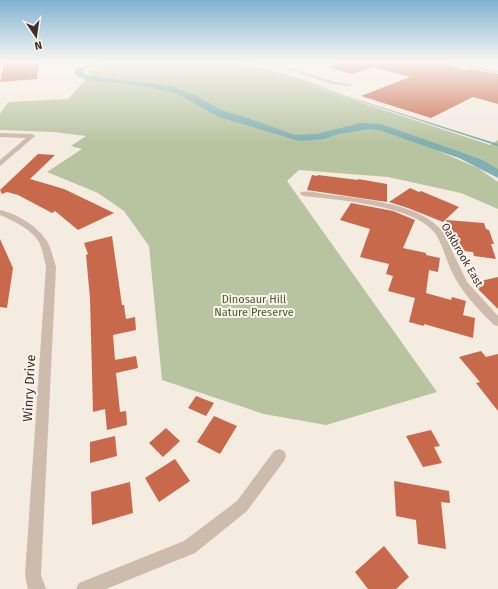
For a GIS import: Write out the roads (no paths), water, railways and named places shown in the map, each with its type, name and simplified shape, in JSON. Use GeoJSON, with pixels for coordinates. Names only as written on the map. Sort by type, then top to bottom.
{"type":"FeatureCollection","features":[{"type":"Feature","properties":{"kind":"street"},"geometry":{"type":"LineString","coordinates":[[0,135],[32,136],[0,164]]}},
{"type":"Feature","properties":{"kind":"street","name":"Oakbrook East"},"geometry":{"type":"LineString","coordinates":[[304,194],[370,203],[405,212],[426,221],[434,227],[441,237],[459,278],[471,294],[498,322]]}},
{"type":"Feature","properties":{"kind":"street","name":"Winry Drive"},"geometry":{"type":"LineString","coordinates":[[0,212],[22,223],[38,235],[46,247],[51,267],[34,575],[37,589]]}},
{"type":"Feature","properties":{"kind":"street"},"geometry":{"type":"LineString","coordinates":[[85,589],[189,547],[242,506],[280,456]]}},
{"type":"Feature","properties":{"kind":"water"},"geometry":{"type":"Polygon","coordinates":[[[156,88],[177,88],[193,94],[223,111],[242,116],[295,135],[316,134],[361,123],[381,124],[480,159],[498,169],[498,178],[459,158],[379,130],[370,129],[338,134],[324,139],[299,141],[219,117],[182,96],[156,88]]]}},
{"type":"Feature","properties":{"kind":"water"},"geometry":{"type":"Polygon","coordinates":[[[322,88],[498,144],[498,146],[322,88]]]}},
{"type":"Feature","properties":{"kind":"park label","name":"Dinosaur Hill Nature Preserve"},"geometry":{"type":"Point","coordinates":[254,305]}}]}
